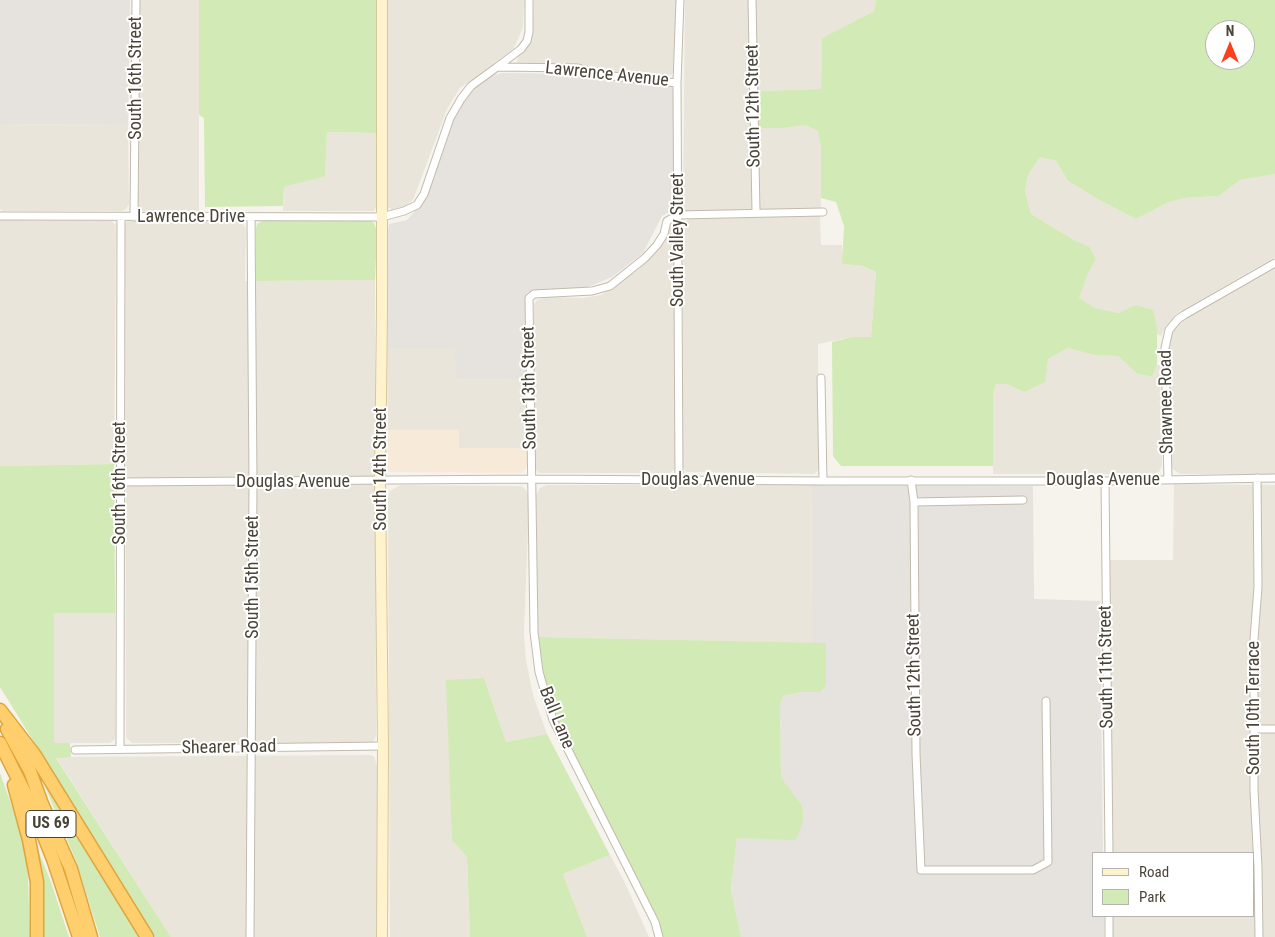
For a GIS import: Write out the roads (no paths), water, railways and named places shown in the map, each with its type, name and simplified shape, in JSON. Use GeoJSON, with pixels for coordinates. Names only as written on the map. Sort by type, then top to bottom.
{"type":"FeatureCollection","features":[{"type":"Feature","properties":{"kind":"highway"},"geometry":{"type":"LineString","coordinates":[[0,710],[34,754],[147,937]]}},
{"type":"Feature","properties":{"kind":"highway","name":"US 69"},"geometry":{"type":"LineString","coordinates":[[0,716],[30,771],[42,804],[71,869],[91,937]]}},
{"type":"Feature","properties":{"kind":"highway","name":"US 69"},"geometry":{"type":"LineString","coordinates":[[0,744],[36,817],[53,859],[79,937]]}},
{"type":"Feature","properties":{"kind":"highway"},"geometry":{"type":"LineString","coordinates":[[6,756],[22,813],[37,882],[37,937]]}},
{"type":"Feature","properties":{"kind":"street","name":"South 16th Street"},"geometry":{"type":"LineString","coordinates":[[134,217],[136,0]]}},
{"type":"Feature","properties":{"kind":"street","name":"South 14th Street"},"geometry":{"type":"LineString","coordinates":[[382,0],[380,481],[383,746],[382,937]]}},
{"type":"Feature","properties":{"kind":"street"},"geometry":{"type":"LineString","coordinates":[[382,217],[417,205],[424,194],[450,118],[461,99],[471,86],[521,49],[527,41],[529,32],[529,0]]}},
{"type":"Feature","properties":{"kind":"street","name":"South Valley Street"},"geometry":{"type":"LineString","coordinates":[[679,480],[677,82],[680,0]]}},
{"type":"Feature","properties":{"kind":"street","name":"South 12th Street"},"geometry":{"type":"LineString","coordinates":[[752,0],[756,212]]}},
{"type":"Feature","properties":{"kind":"street","name":"Lawrence Avenue"},"geometry":{"type":"LineString","coordinates":[[497,67],[578,68],[602,75],[677,82]]}},
{"type":"Feature","properties":{"kind":"street"},"geometry":{"type":"LineString","coordinates":[[678,215],[823,212]]}},
{"type":"Feature","properties":{"kind":"street","name":"South 13th Street"},"geometry":{"type":"LineString","coordinates":[[532,479],[529,298],[534,294],[543,293],[592,292],[610,286],[645,258],[661,240],[667,221],[678,215]]}},
{"type":"Feature","properties":{"kind":"street","name":"Lawrence Drive"},"geometry":{"type":"LineString","coordinates":[[0,216],[382,217]]}},
{"type":"Feature","properties":{"kind":"street","name":"South 16th Street"},"geometry":{"type":"LineString","coordinates":[[120,749],[121,217]]}},
{"type":"Feature","properties":{"kind":"street","name":"South 15th Street"},"geometry":{"type":"LineString","coordinates":[[250,937],[253,482],[251,217]]}},
{"type":"Feature","properties":{"kind":"street","name":"Shawnee Road"},"geometry":{"type":"LineString","coordinates":[[1168,480],[1166,348],[1170,330],[1178,319],[1275,263]]}},
{"type":"Feature","properties":{"kind":"street"},"geometry":{"type":"LineString","coordinates":[[821,378],[823,481]]}},
{"type":"Feature","properties":{"kind":"street","name":"South 10th Terrace"},"geometry":{"type":"LineString","coordinates":[[1257,478],[1258,587],[1254,638],[1254,790],[1258,867],[1258,937]]}},
{"type":"Feature","properties":{"kind":"street","name":"Douglas Avenue"},"geometry":{"type":"LineString","coordinates":[[120,482],[532,479],[823,481],[1168,480],[1275,478]]}},
{"type":"Feature","properties":{"kind":"street","name":"Ball Lane"},"geometry":{"type":"LineString","coordinates":[[532,479],[534,632],[539,672],[553,720],[655,922],[659,937]]}},
{"type":"Feature","properties":{"kind":"street","name":"South 12th Street"},"geometry":{"type":"LineString","coordinates":[[911,480],[914,502],[916,754],[920,870],[1033,870],[1048,862],[1046,701]]}},
{"type":"Feature","properties":{"kind":"street","name":"South 11th Street"},"geometry":{"type":"LineString","coordinates":[[1105,480],[1109,852]]}},
{"type":"Feature","properties":{"kind":"street"},"geometry":{"type":"LineString","coordinates":[[914,502],[1023,500]]}},
{"type":"Feature","properties":{"kind":"street"},"geometry":{"type":"LineString","coordinates":[[1254,729],[1275,729]]}},
{"type":"Feature","properties":{"kind":"street","name":"Shearer Road"},"geometry":{"type":"LineString","coordinates":[[75,750],[383,746]]}},
{"type":"Feature","properties":{"kind":"street"},"geometry":{"type":"LineString","coordinates":[[1109,917],[1109,937]]}}]}
